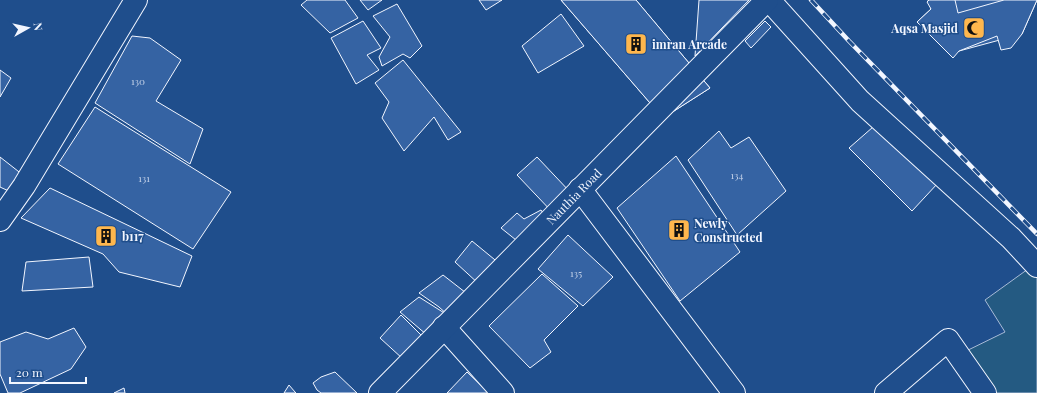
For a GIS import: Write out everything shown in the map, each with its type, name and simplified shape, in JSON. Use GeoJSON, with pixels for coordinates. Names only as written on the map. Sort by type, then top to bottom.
{"type":"FeatureCollection","features":[{"type":"Feature","properties":{"kind":"street"},"geometry":{"type":"LineString","coordinates":[[0,220],[24,186],[136,0]]}},
{"type":"Feature","properties":{"kind":"street"},"geometry":{"type":"LineString","coordinates":[[768,0],[860,101],[1011,238],[1037,266]]}},
{"type":"Feature","properties":{"kind":"street","name":"Nauthia Road"},"geometry":{"type":"LineString","coordinates":[[380,393],[768,0]]}},
{"type":"Feature","properties":{"kind":"street"},"geometry":{"type":"LineString","coordinates":[[580,189],[734,393]]}},
{"type":"Feature","properties":{"kind":"street"},"geometry":{"type":"LineString","coordinates":[[444,327],[504,393]]}},
{"type":"Feature","properties":{"kind":"street"},"geometry":{"type":"LineString","coordinates":[[886,393],[948,340],[985,393]]}},
{"type":"Feature","properties":{"kind":"shaded area"},"geometry":{"type":"Polygon","coordinates":[[[1035,264],[1037,266],[1037,393],[985,393],[958,355],[1005,332],[985,300],[1035,264]]]}},
{"type":"Feature","properties":{"kind":"building"},"geometry":{"type":"Polygon","coordinates":[[[307,0],[345,0],[358,18],[330,33],[301,5],[307,0]]]}},
{"type":"Feature","properties":{"kind":"building"},"geometry":{"type":"Polygon","coordinates":[[[360,0],[382,0],[368,10],[360,0]]]}},
{"type":"Feature","properties":{"kind":"building"},"geometry":{"type":"Polygon","coordinates":[[[479,0],[502,0],[486,10],[479,0]]]}},
{"type":"Feature","properties":{"kind":"building","name":"imran Arcade"},"geometry":{"type":"Polygon","coordinates":[[[561,0],[636,0],[710,88],[663,118],[561,0]]]}},
{"type":"Feature","properties":{"kind":"building","name":"imran Arcade"},"geometry":{"type":"Polygon","coordinates":[[[561,0],[636,0],[710,88],[663,118],[561,0]]]}},
{"type":"Feature","properties":{"kind":"building"},"geometry":{"type":"Polygon","coordinates":[[[699,0],[749,0],[695,56],[699,0]]]}},
{"type":"Feature","properties":{"kind":"building","name":"Aqsa Masjid"},"geometry":{"type":"Polygon","coordinates":[[[928,0],[1037,0],[1022,34],[959,51],[917,22],[931,9],[928,0]]]}},
{"type":"Feature","properties":{"kind":"building","name":"Aqsa Masjid"},"geometry":{"type":"Polygon","coordinates":[[[929,0],[955,0],[958,13],[1004,0],[1037,0],[1022,34],[1011,48],[1001,50],[997,36],[959,51],[953,58],[917,22],[931,9],[927,2],[929,0]]]}},
{"type":"Feature","properties":{"kind":"building"},"geometry":{"type":"Polygon","coordinates":[[[397,4],[422,46],[410,58],[403,54],[382,66],[379,57],[390,37],[373,16],[397,4]]]}},
{"type":"Feature","properties":{"kind":"building"},"geometry":{"type":"Polygon","coordinates":[[[561,14],[584,46],[538,73],[522,46],[561,14]]]}},
{"type":"Feature","properties":{"kind":"building"},"geometry":{"type":"Polygon","coordinates":[[[363,21],[381,48],[367,55],[379,70],[356,84],[331,38],[363,21]]]}},
{"type":"Feature","properties":{"kind":"building"},"geometry":{"type":"Polygon","coordinates":[[[765,21],[771,27],[751,48],[745,41],[765,21]]]}},
{"type":"Feature","properties":{"kind":"building"},"geometry":{"type":"Polygon","coordinates":[[[132,36],[150,38],[181,60],[156,101],[203,129],[190,164],[95,103],[132,36]]]}},
{"type":"Feature","properties":{"kind":"building"},"geometry":{"type":"Polygon","coordinates":[[[403,60],[461,132],[448,140],[434,117],[404,151],[382,118],[389,102],[375,83],[403,60]]]}},
{"type":"Feature","properties":{"kind":"building"},"geometry":{"type":"Polygon","coordinates":[[[0,70],[11,78],[0,97],[0,70]]]}},
{"type":"Feature","properties":{"kind":"building"},"geometry":{"type":"Polygon","coordinates":[[[95,107],[231,192],[193,249],[58,164],[95,107]]]}},
{"type":"Feature","properties":{"kind":"building"},"geometry":{"type":"Polygon","coordinates":[[[873,127],[938,183],[912,211],[849,148],[873,127]]]}},
{"type":"Feature","properties":{"kind":"building"},"geometry":{"type":"Polygon","coordinates":[[[719,131],[731,148],[749,137],[786,191],[737,235],[688,160],[719,131]]]}},
{"type":"Feature","properties":{"kind":"building","name":"Newly Constructed"},"geometry":{"type":"Polygon","coordinates":[[[676,156],[740,252],[680,301],[617,208],[676,156]]]}},
{"type":"Feature","properties":{"kind":"building"},"geometry":{"type":"Polygon","coordinates":[[[0,157],[23,175],[13,193],[0,187],[0,157]]]}},
{"type":"Feature","properties":{"kind":"building"},"geometry":{"type":"Polygon","coordinates":[[[537,157],[572,194],[555,215],[517,175],[537,157]]]}},
{"type":"Feature","properties":{"kind":"building","name":"b117"},"geometry":{"type":"Polygon","coordinates":[[[50,188],[192,256],[180,287],[119,272],[103,254],[21,218],[50,188]]]}},
{"type":"Feature","properties":{"kind":"building"},"geometry":{"type":"Polygon","coordinates":[[[541,210],[547,219],[521,244],[501,228],[517,213],[524,219],[541,210]]]}},
{"type":"Feature","properties":{"kind":"building"},"geometry":{"type":"Polygon","coordinates":[[[568,235],[613,277],[583,306],[538,269],[568,235]]]}},
{"type":"Feature","properties":{"kind":"building"},"geometry":{"type":"Polygon","coordinates":[[[472,241],[500,264],[480,285],[455,262],[472,241]]]}},
{"type":"Feature","properties":{"kind":"building"},"geometry":{"type":"Polygon","coordinates":[[[89,257],[93,287],[22,291],[26,262],[89,257]]]}},
{"type":"Feature","properties":{"kind":"building"},"geometry":{"type":"Polygon","coordinates":[[[542,274],[578,306],[544,340],[551,352],[530,368],[489,326],[542,274]]]}},
{"type":"Feature","properties":{"kind":"building"},"geometry":{"type":"Polygon","coordinates":[[[443,275],[470,296],[449,316],[419,293],[443,275]]]}},
{"type":"Feature","properties":{"kind":"building"},"geometry":{"type":"Polygon","coordinates":[[[419,297],[449,316],[427,335],[400,312],[419,297]]]}},
{"type":"Feature","properties":{"kind":"building"},"geometry":{"type":"Polygon","coordinates":[[[401,315],[425,339],[403,359],[380,338],[401,315]]]}},
{"type":"Feature","properties":{"kind":"building"},"geometry":{"type":"Polygon","coordinates":[[[74,328],[86,347],[71,369],[20,393],[8,393],[0,374],[0,342],[26,332],[48,339],[74,328]]]}},
{"type":"Feature","properties":{"kind":"building"},"geometry":{"type":"Polygon","coordinates":[[[335,372],[357,393],[321,393],[317,390],[313,383],[321,377],[335,372]]]}},
{"type":"Feature","properties":{"kind":"building"},"geometry":{"type":"Polygon","coordinates":[[[467,372],[489,393],[447,393],[467,372]]]}},
{"type":"Feature","properties":{"kind":"building"},"geometry":{"type":"Polygon","coordinates":[[[289,385],[295,392],[296,393],[284,393],[289,385]]]}},
{"type":"Feature","properties":{"kind":"building"},"geometry":{"type":"Polygon","coordinates":[[[124,388],[125,393],[114,393],[124,388]]]}},
{"type":"Feature","properties":{"kind":"railway"},"geometry":{"type":"LineString","coordinates":[[811,0],[1037,234]]}},
{"type":"Feature","properties":{"kind":"place","name":"Aqsa Masjid"},"geometry":{"type":"Point","coordinates":[974,28]}},
{"type":"Feature","properties":{"kind":"place","name":"imran Arcade"},"geometry":{"type":"Point","coordinates":[636,44]}},
{"type":"Feature","properties":{"kind":"place","name":"Newly Constructed"},"geometry":{"type":"Point","coordinates":[679,230]}},
{"type":"Feature","properties":{"kind":"place","name":"b117"},"geometry":{"type":"Point","coordinates":[106,236]}}]}
